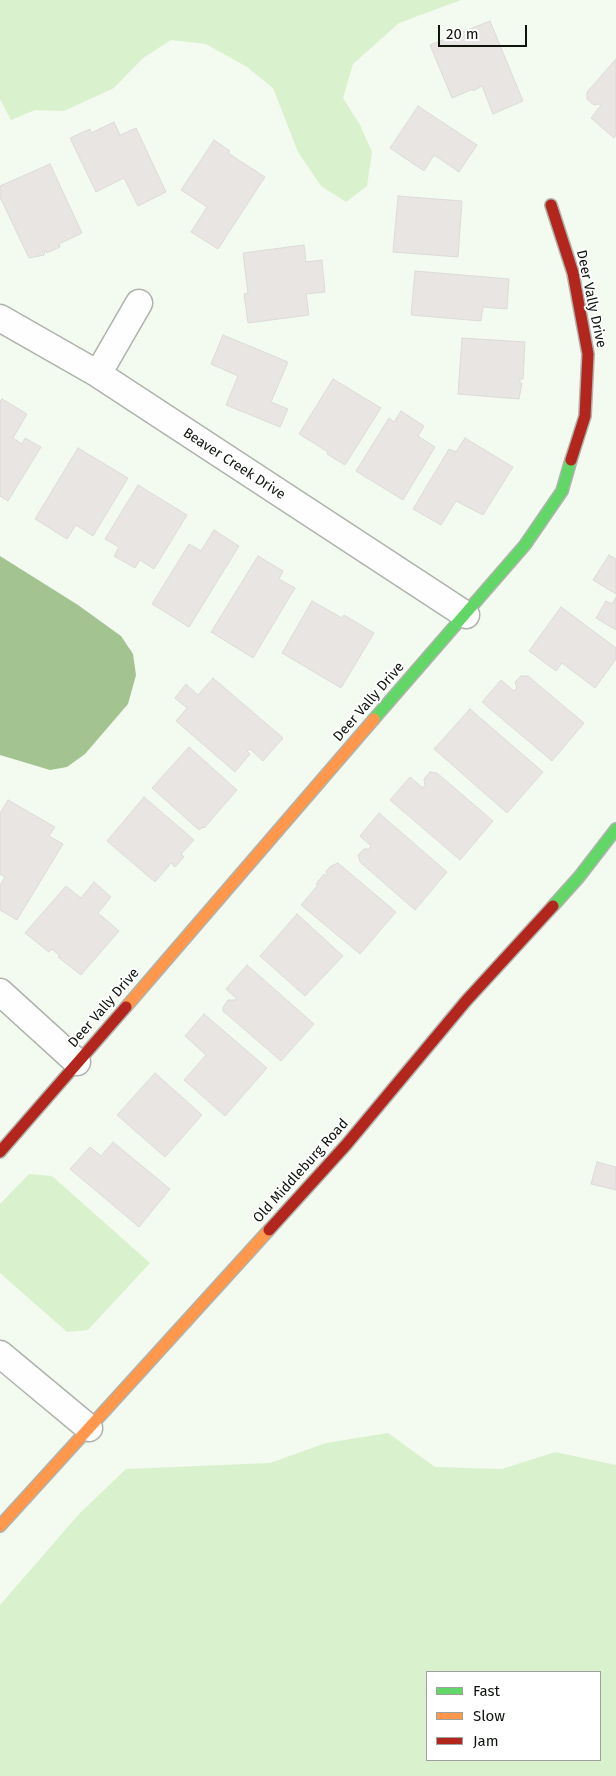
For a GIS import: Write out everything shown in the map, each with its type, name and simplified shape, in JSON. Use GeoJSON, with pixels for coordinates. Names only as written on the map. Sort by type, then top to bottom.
{"type":"FeatureCollection","features":[{"type":"Feature","properties":{"kind":"street","name":"Deer Vally Drive"},"geometry":{"type":"LineString","coordinates":[[0,1152],[525,545],[562,491],[585,416],[588,354],[573,273],[550,205]]}},
{"type":"Feature","properties":{"kind":"street"},"geometry":{"type":"LineString","coordinates":[[98,374],[139,303]]}},
{"type":"Feature","properties":{"kind":"street","name":"Beaver Creek Drive"},"geometry":{"type":"LineString","coordinates":[[0,318],[98,374],[466,614]]}},
{"type":"Feature","properties":{"kind":"street","name":"Old Middleburg Road"},"geometry":{"type":"LineString","coordinates":[[0,1526],[346,1145],[466,1000],[579,878],[616,829]]}},
{"type":"Feature","properties":{"kind":"street"},"geometry":{"type":"LineString","coordinates":[[0,992],[76,1062]]}},
{"type":"Feature","properties":{"kind":"street"},"geometry":{"type":"LineString","coordinates":[[0,1354],[89,1428]]}},
{"type":"Feature","properties":{"kind":"shaded area"},"geometry":{"type":"Polygon","coordinates":[[[0,0],[461,0],[399,23],[353,64],[343,98],[360,125],[372,152],[367,186],[346,202],[321,186],[298,152],[273,88],[247,67],[206,44],[171,40],[143,58],[114,88],[64,111],[35,110],[11,120],[0,99],[0,0]]]}},
{"type":"Feature","properties":{"kind":"shaded area"},"geometry":{"type":"Polygon","coordinates":[[[0,556],[78,605],[121,636],[133,654],[136,675],[128,704],[85,754],[67,767],[50,770],[0,755],[0,556]]]}},
{"type":"Feature","properties":{"kind":"shaded area"},"geometry":{"type":"Polygon","coordinates":[[[29,1174],[52,1176],[150,1263],[88,1330],[67,1332],[0,1273],[0,1204],[29,1174]]]}},
{"type":"Feature","properties":{"kind":"shaded area"},"geometry":{"type":"Polygon","coordinates":[[[388,1433],[435,1467],[502,1469],[555,1452],[616,1465],[616,1776],[0,1776],[0,1605],[79,1514],[126,1469],[270,1463],[326,1443],[388,1433]]]}},
{"type":"Feature","properties":{"kind":"building"},"geometry":{"type":"Polygon","coordinates":[[[490,21],[523,101],[493,114],[482,86],[452,98],[430,45],[490,21]]]}},
{"type":"Feature","properties":{"kind":"building"},"geometry":{"type":"Polygon","coordinates":[[[616,59],[616,135],[614,138],[591,118],[601,105],[594,105],[587,99],[587,92],[616,59]]]}},
{"type":"Feature","properties":{"kind":"building"},"geometry":{"type":"Polygon","coordinates":[[[418,106],[477,145],[459,172],[434,155],[424,171],[390,148],[418,106]]]}},
{"type":"Feature","properties":{"kind":"building"},"geometry":{"type":"Polygon","coordinates":[[[114,122],[120,135],[136,128],[166,192],[138,206],[124,178],[96,192],[70,138],[90,129],[91,133],[114,122]]]}},
{"type":"Feature","properties":{"kind":"building"},"geometry":{"type":"Polygon","coordinates":[[[214,140],[230,151],[228,153],[265,177],[218,249],[191,232],[207,207],[181,190],[214,140]]]}},
{"type":"Feature","properties":{"kind":"building"},"geometry":{"type":"Polygon","coordinates":[[[50,164],[82,233],[59,244],[60,247],[47,253],[45,250],[44,255],[29,258],[0,197],[0,186],[50,164]]]}},
{"type":"Feature","properties":{"kind":"building"},"geometry":{"type":"Polygon","coordinates":[[[398,196],[462,201],[458,257],[393,252],[398,196]]]}},
{"type":"Feature","properties":{"kind":"building"},"geometry":{"type":"Polygon","coordinates":[[[304,245],[306,262],[322,260],[325,292],[306,294],[309,315],[248,323],[244,294],[248,293],[243,253],[304,245]]]}},
{"type":"Feature","properties":{"kind":"building"},"geometry":{"type":"Polygon","coordinates":[[[415,271],[509,279],[507,309],[483,307],[481,321],[411,315],[415,271]]]}},
{"type":"Feature","properties":{"kind":"building"},"geometry":{"type":"Polygon","coordinates":[[[223,335],[288,362],[271,402],[288,409],[280,427],[226,405],[238,376],[211,364],[223,335]]]}},
{"type":"Feature","properties":{"kind":"building"},"geometry":{"type":"Polygon","coordinates":[[[462,338],[525,342],[523,379],[520,379],[520,383],[522,383],[519,399],[458,394],[462,338]]]}},
{"type":"Feature","properties":{"kind":"building"},"geometry":{"type":"Polygon","coordinates":[[[333,379],[381,408],[345,465],[299,434],[333,379]]]}},
{"type":"Feature","properties":{"kind":"building"},"geometry":{"type":"Polygon","coordinates":[[[2,399],[27,414],[13,438],[22,444],[25,438],[41,447],[8,501],[0,496],[0,401],[2,399]]]}},
{"type":"Feature","properties":{"kind":"building"},"geometry":{"type":"Polygon","coordinates":[[[401,411],[424,426],[418,436],[435,447],[403,500],[356,471],[389,418],[394,422],[401,411]]]}},
{"type":"Feature","properties":{"kind":"building"},"geometry":{"type":"Polygon","coordinates":[[[465,438],[513,467],[483,515],[456,501],[441,525],[413,509],[449,449],[456,452],[465,438]]]}},
{"type":"Feature","properties":{"kind":"building"},"geometry":{"type":"Polygon","coordinates":[[[78,448],[128,478],[93,536],[76,525],[67,539],[35,519],[78,448]]]}},
{"type":"Feature","properties":{"kind":"building"},"geometry":{"type":"Polygon","coordinates":[[[138,485],[187,515],[154,569],[140,560],[135,568],[114,556],[119,547],[105,539],[138,485]]]}},
{"type":"Feature","properties":{"kind":"building"},"geometry":{"type":"Polygon","coordinates":[[[214,530],[239,546],[189,627],[152,604],[189,544],[201,551],[214,530]]]}},
{"type":"Feature","properties":{"kind":"building"},"geometry":{"type":"Polygon","coordinates":[[[609,555],[616,559],[616,594],[593,580],[609,555]]]}},
{"type":"Feature","properties":{"kind":"building"},"geometry":{"type":"Polygon","coordinates":[[[258,556],[283,571],[279,579],[295,588],[253,658],[211,632],[258,556]]]}},
{"type":"Feature","properties":{"kind":"building"},"geometry":{"type":"Polygon","coordinates":[[[616,597],[616,630],[596,618],[606,601],[612,604],[616,597]]]}},
{"type":"Feature","properties":{"kind":"building"},"geometry":{"type":"Polygon","coordinates":[[[312,601],[342,618],[344,615],[374,633],[341,688],[282,653],[312,601]]]}},
{"type":"Feature","properties":{"kind":"building"},"geometry":{"type":"Polygon","coordinates":[[[561,607],[616,648],[616,659],[595,688],[562,663],[556,671],[529,651],[561,607]]]}},
{"type":"Feature","properties":{"kind":"building"},"geometry":{"type":"Polygon","coordinates":[[[521,676],[528,676],[584,723],[552,761],[482,702],[501,680],[514,691],[517,688],[515,682],[521,676]]]}},
{"type":"Feature","properties":{"kind":"building"},"geometry":{"type":"Polygon","coordinates":[[[213,678],[283,738],[263,761],[250,749],[247,751],[250,754],[235,772],[176,721],[187,708],[175,698],[186,684],[198,695],[213,678]]]}},
{"type":"Feature","properties":{"kind":"building"},"geometry":{"type":"Polygon","coordinates":[[[470,709],[543,772],[507,813],[434,749],[470,709]]]}},
{"type":"Feature","properties":{"kind":"building"},"geometry":{"type":"Polygon","coordinates":[[[189,747],[237,790],[204,828],[199,830],[152,788],[189,747]]]}},
{"type":"Feature","properties":{"kind":"building"},"geometry":{"type":"Polygon","coordinates":[[[430,772],[437,773],[493,821],[460,860],[390,800],[410,777],[423,788],[425,785],[424,779],[430,772]]]}},
{"type":"Feature","properties":{"kind":"building"},"geometry":{"type":"Polygon","coordinates":[[[144,797],[194,840],[181,854],[184,857],[175,867],[171,863],[155,882],[107,841],[144,797]]]}},
{"type":"Feature","properties":{"kind":"building"},"geometry":{"type":"Polygon","coordinates":[[[8,800],[55,827],[49,836],[63,844],[17,920],[0,910],[0,885],[5,877],[0,874],[0,813],[8,800]]]}},
{"type":"Feature","properties":{"kind":"building"},"geometry":{"type":"Polygon","coordinates":[[[379,813],[447,872],[415,910],[360,862],[358,855],[364,849],[369,849],[371,846],[360,836],[379,813]]]}},
{"type":"Feature","properties":{"kind":"building"},"geometry":{"type":"Polygon","coordinates":[[[338,863],[396,912],[360,954],[301,905],[318,885],[316,884],[324,874],[327,875],[326,871],[338,863]]]}},
{"type":"Feature","properties":{"kind":"building"},"geometry":{"type":"Polygon","coordinates":[[[94,882],[111,897],[98,913],[119,931],[81,975],[58,957],[60,956],[52,949],[49,952],[25,933],[66,886],[81,898],[94,882]]]}},
{"type":"Feature","properties":{"kind":"building"},"geometry":{"type":"Polygon","coordinates":[[[297,914],[343,956],[305,996],[260,956],[297,914]]]}},
{"type":"Feature","properties":{"kind":"building"},"geometry":{"type":"Polygon","coordinates":[[[247,965],[314,1024],[281,1061],[223,1011],[223,1007],[228,1000],[237,999],[226,989],[247,965]]]}},
{"type":"Feature","properties":{"kind":"building"},"geometry":{"type":"Polygon","coordinates":[[[204,1014],[267,1068],[225,1116],[184,1080],[206,1055],[185,1036],[204,1014]]]}},
{"type":"Feature","properties":{"kind":"building"},"geometry":{"type":"Polygon","coordinates":[[[155,1073],[202,1115],[165,1157],[117,1115],[155,1073]]]}},
{"type":"Feature","properties":{"kind":"building"},"geometry":{"type":"Polygon","coordinates":[[[113,1142],[170,1189],[139,1227],[70,1169],[90,1147],[101,1156],[113,1142]]]}},
{"type":"Feature","properties":{"kind":"building"},"geometry":{"type":"Polygon","coordinates":[[[597,1162],[616,1167],[616,1190],[591,1184],[597,1162]]]}},
{"type":"Feature","properties":{"kind":"traffic: fast"},"geometry":{"type":"LineString","coordinates":[[374,719],[525,545],[562,491],[571,460]]}},
{"type":"Feature","properties":{"kind":"traffic: fast"},"geometry":{"type":"LineString","coordinates":[[553,906],[579,877],[616,829]]}},
{"type":"Feature","properties":{"kind":"traffic: slow"},"geometry":{"type":"LineString","coordinates":[[126,1007],[374,719]]}},
{"type":"Feature","properties":{"kind":"traffic: slow"},"geometry":{"type":"LineString","coordinates":[[0,1526],[269,1230]]}},
{"type":"Feature","properties":{"kind":"traffic: jam"},"geometry":{"type":"LineString","coordinates":[[551,205],[573,273],[588,354],[585,416],[571,460]]}},
{"type":"Feature","properties":{"kind":"traffic: jam"},"geometry":{"type":"LineString","coordinates":[[269,1230],[346,1145],[466,1001],[553,906]]}},
{"type":"Feature","properties":{"kind":"traffic: jam"},"geometry":{"type":"LineString","coordinates":[[0,1152],[126,1007]]}}]}
